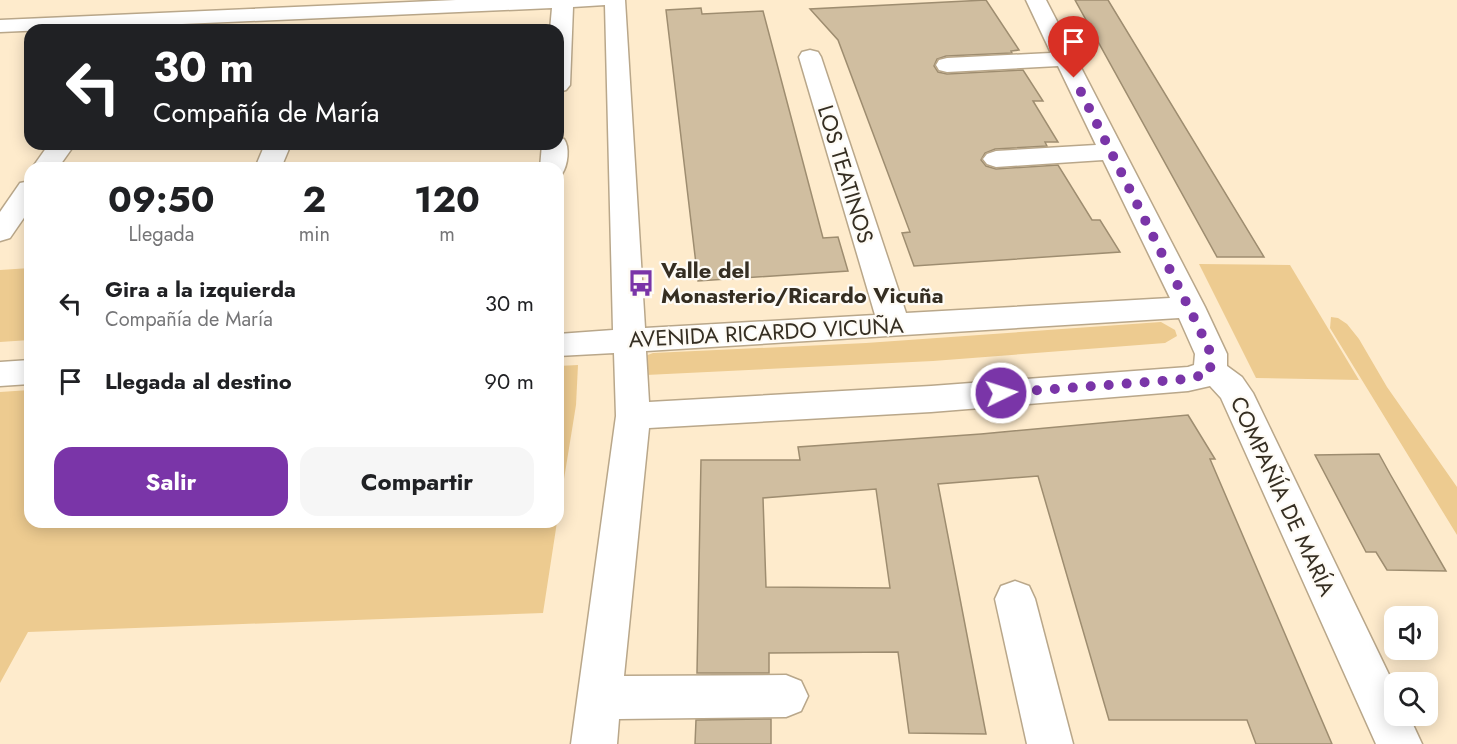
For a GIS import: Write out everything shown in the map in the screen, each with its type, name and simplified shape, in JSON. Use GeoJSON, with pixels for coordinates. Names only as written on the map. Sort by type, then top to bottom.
{"type":"FeatureCollection","features":[{"type":"Feature","properties":{"kind":"street"},"geometry":{"type":"LineString","coordinates":[[147,20],[161,0]]}},
{"type":"Feature","properties":{"kind":"street"},"geometry":{"type":"LineString","coordinates":[[49,24],[147,20],[328,6],[600,0]]}},
{"type":"Feature","properties":{"kind":"street"},"geometry":{"type":"LineString","coordinates":[[594,744],[633,416],[615,0]]}},
{"type":"Feature","properties":{"kind":"street"},"geometry":{"type":"LineString","coordinates":[[633,416],[932,399],[1188,379],[1210,373],[1211,354],[1190,307],[1110,152],[1036,0]]}},
{"type":"Feature","properties":{"kind":"street"},"geometry":{"type":"LineString","coordinates":[[562,24],[563,1]]}},
{"type":"Feature","properties":{"kind":"street"},"geometry":{"type":"LineString","coordinates":[[0,26],[24,25]]}},
{"type":"Feature","properties":{"kind":"street","name":"LOS TEATINOS"},"geometry":{"type":"LineString","coordinates":[[810,57],[894,325]]}},
{"type":"Feature","properties":{"kind":"street"},"geometry":{"type":"LineString","coordinates":[[947,65],[1065,59]]}},
{"type":"Feature","properties":{"kind":"street"},"geometry":{"type":"LineString","coordinates":[[996,159],[1110,152]]}},
{"type":"Feature","properties":{"kind":"street"},"geometry":{"type":"LineString","coordinates":[[0,232],[24,198]]}},
{"type":"Feature","properties":{"kind":"street","name":"AVENIDA RICARDO VICUÑA"},"geometry":{"type":"LineString","coordinates":[[564,345],[1190,307]]}},
{"type":"Feature","properties":{"kind":"street"},"geometry":{"type":"LineString","coordinates":[[0,374],[24,372]]}},
{"type":"Feature","properties":{"kind":"street","name":"COMPAÑÍA DE MARÍA"},"geometry":{"type":"LineString","coordinates":[[1210,373],[1225,378],[1236,393],[1399,744]]}},
{"type":"Feature","properties":{"kind":"street"},"geometry":{"type":"LineString","coordinates":[[1015,599],[1050,744]]}},
{"type":"Feature","properties":{"kind":"street"},"geometry":{"type":"LineString","coordinates":[[599,698],[786,696]]}},
{"type":"Feature","properties":{"kind":"shaded area"},"geometry":{"type":"Polygon","coordinates":[[[1199,264],[1290,265],[1359,380],[1256,378],[1199,264]]]}},
{"type":"Feature","properties":{"kind":"shaded area"},"geometry":{"type":"Polygon","coordinates":[[[24,268],[24,340],[0,342],[0,270],[24,268]]]}},
{"type":"Feature","properties":{"kind":"shaded area"},"geometry":{"type":"Polygon","coordinates":[[[1331,317],[1338,318],[1347,324],[1359,339],[1387,387],[1457,487],[1457,535],[1330,328],[1331,317]]]}},
{"type":"Feature","properties":{"kind":"shaded area"},"geometry":{"type":"Polygon","coordinates":[[[1161,322],[1175,330],[1177,336],[1165,343],[933,361],[646,375],[645,356],[653,353],[866,343],[1161,322]]]}},
{"type":"Feature","properties":{"kind":"shaded area"},"geometry":{"type":"Polygon","coordinates":[[[578,365],[576,405],[564,479],[564,366],[578,365]]]}},
{"type":"Feature","properties":{"kind":"shaded area"},"geometry":{"type":"Polygon","coordinates":[[[24,390],[24,528],[556,528],[543,613],[28,632],[0,683],[0,392],[24,390]]]}},
{"type":"Feature","properties":{"kind":"building"},"geometry":{"type":"Polygon","coordinates":[[[986,0],[1019,50],[1011,51],[1012,53],[946,56],[937,59],[934,66],[938,72],[947,74],[1023,70],[1043,101],[1033,101],[1058,142],[1045,142],[1047,146],[995,149],[985,153],[981,160],[986,166],[996,169],[1058,165],[1092,220],[1100,220],[1120,252],[914,266],[902,233],[910,232],[838,40],[810,9],[986,0]]]}},
{"type":"Feature","properties":{"kind":"building"},"geometry":{"type":"Polygon","coordinates":[[[1075,0],[1108,0],[1264,257],[1217,257],[1075,0]]]}},
{"type":"Feature","properties":{"kind":"building"},"geometry":{"type":"Polygon","coordinates":[[[701,8],[702,14],[763,11],[823,238],[838,237],[848,271],[698,281],[666,10],[701,8]]]}},
{"type":"Feature","properties":{"kind":"building"},"geometry":{"type":"Polygon","coordinates":[[[1188,415],[1215,459],[1210,459],[1332,744],[1256,744],[1247,720],[1109,720],[1038,476],[938,484],[986,734],[909,733],[898,652],[769,653],[769,673],[697,673],[701,460],[800,460],[798,447],[981,434],[1188,415]],[[876,489],[763,498],[766,587],[890,588],[876,489]]]}},
{"type":"Feature","properties":{"kind":"building"},"geometry":{"type":"Polygon","coordinates":[[[1379,454],[1446,571],[1387,570],[1376,552],[1366,552],[1315,455],[1379,454]]]}},
{"type":"Feature","properties":{"kind":"building"},"geometry":{"type":"Polygon","coordinates":[[[771,719],[771,744],[695,744],[696,720],[771,719]]]}},
{"type":"Feature","properties":{"kind":"place","name":"Valle del Monasterio/Ricardo Vicuña"},"geometry":{"type":"Point","coordinates":[641,283]}},
{"type":"Feature","properties":{"kind":"route"},"geometry":{"type":"LineString","coordinates":[[1001,393],[1188,379],[1210,373],[1211,354],[1190,307],[1074,78]]}}]}
